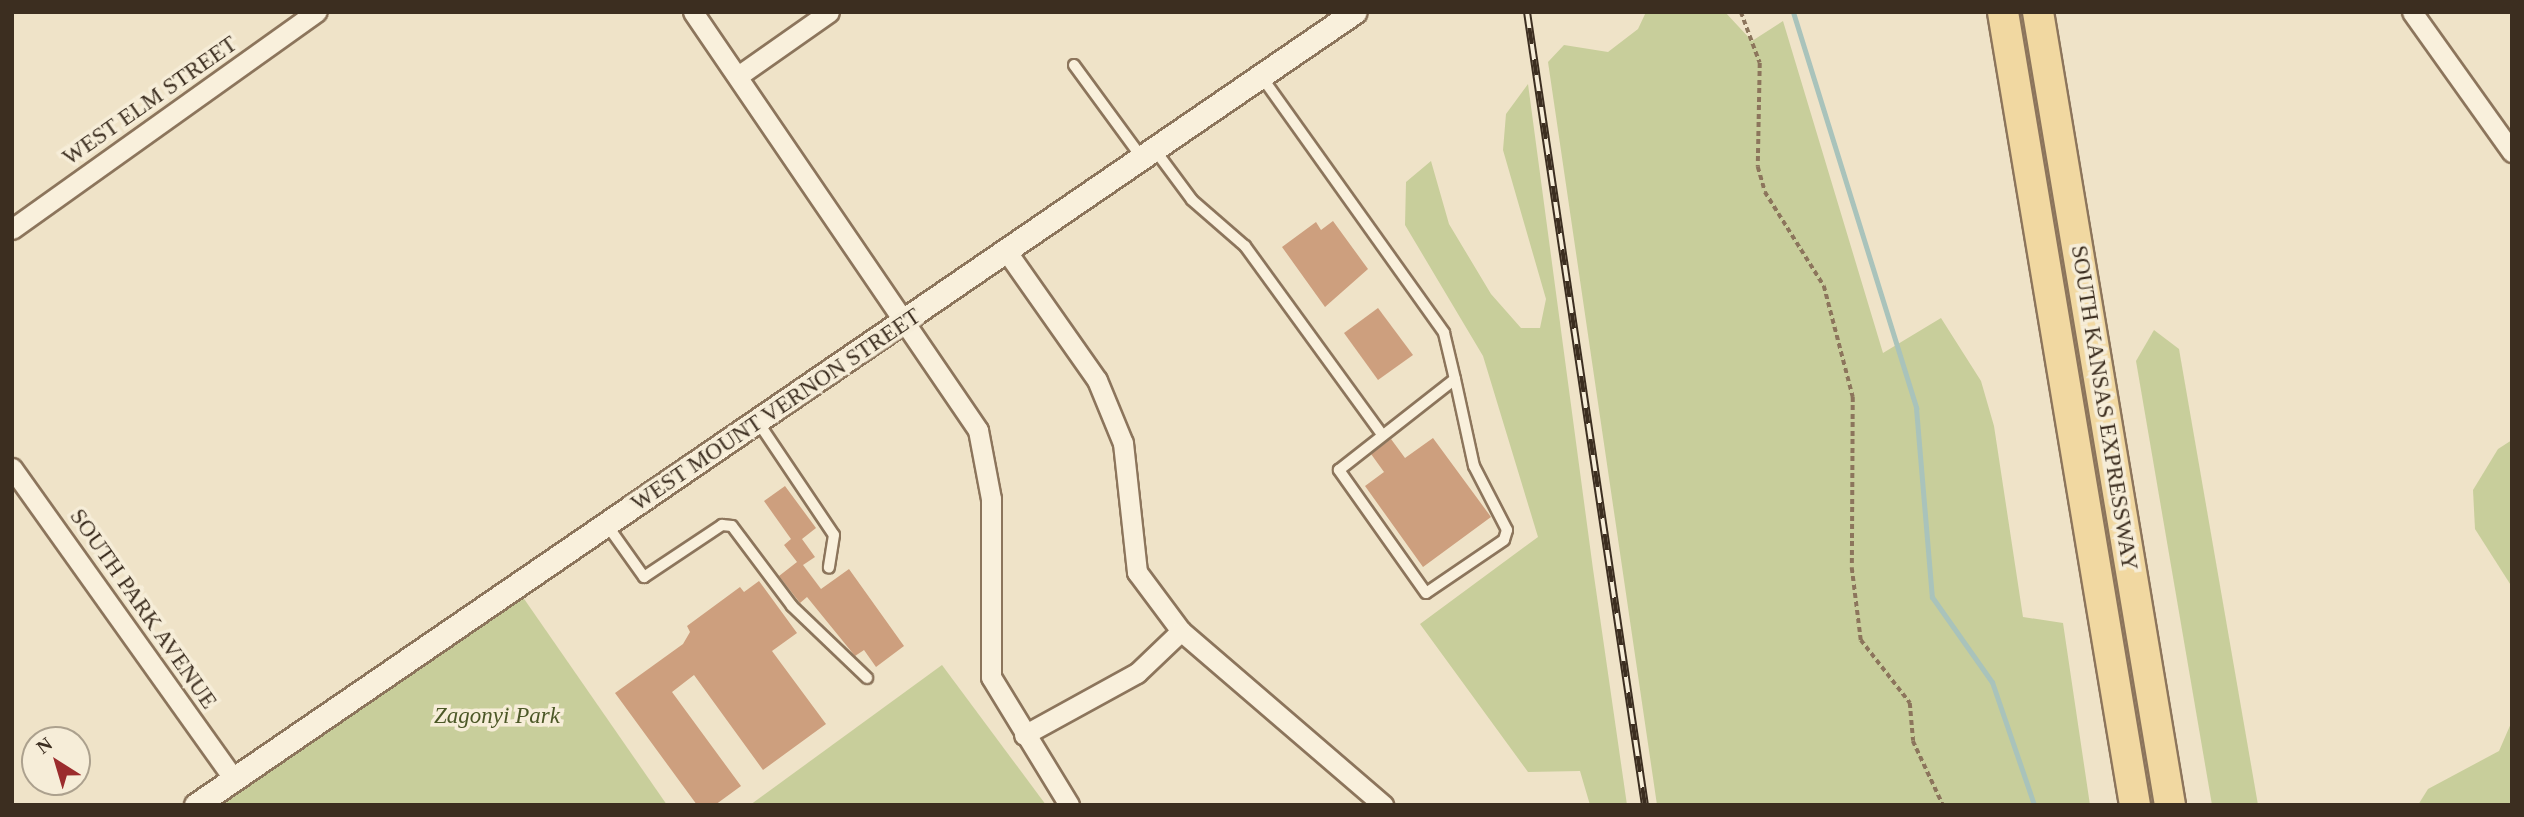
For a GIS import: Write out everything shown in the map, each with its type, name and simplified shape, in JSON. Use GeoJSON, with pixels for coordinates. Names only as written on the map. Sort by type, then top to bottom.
{"type":"FeatureCollection","features":[{"type":"Feature","properties":{"kind":"main road","name":"SOUTH KANSAS EXPRESSWAY"},"geometry":{"type":"LineString","coordinates":[[2003,12],[2135,805]]}},
{"type":"Feature","properties":{"kind":"main road","name":"SOUTH KANSAS EXPRESSWAY"},"geometry":{"type":"LineString","coordinates":[[2038,12],[2170,805]]}},
{"type":"Feature","properties":{"kind":"street","name":"WEST ELM STREET"},"geometry":{"type":"LineString","coordinates":[[12,229],[316,12]]}},
{"type":"Feature","properties":{"kind":"street"},"geometry":{"type":"LineString","coordinates":[[693,12],[978,430],[991,499],[991,677],[1069,805]]}},
{"type":"Feature","properties":{"kind":"street"},"geometry":{"type":"LineString","coordinates":[[738,76],[829,12]]}},
{"type":"Feature","properties":{"kind":"street","name":"WEST MOUNT VERNON STREET"},"geometry":{"type":"LineString","coordinates":[[196,805],[904,323],[1354,12]]}},
{"type":"Feature","properties":{"kind":"street"},"geometry":{"type":"LineString","coordinates":[[2412,12],[2512,152]]}},
{"type":"Feature","properties":{"kind":"street"},"geometry":{"type":"LineString","coordinates":[[1007,252],[1097,380],[1123,443],[1137,572],[1181,631],[1382,805]]}},
{"type":"Feature","properties":{"kind":"street","name":"SOUTH PARK AVENUE"},"geometry":{"type":"LineString","coordinates":[[12,468],[233,778]]}},
{"type":"Feature","properties":{"kind":"street"},"geometry":{"type":"LineString","coordinates":[[1024,735],[1137,673],[1181,631]]}},
{"type":"Feature","properties":{"kind":"lane"},"geometry":{"type":"LineString","coordinates":[[1074,65],[1149,154],[1192,200],[1245,246],[1381,433]]}},
{"type":"Feature","properties":{"kind":"lane"},"geometry":{"type":"LineString","coordinates":[[1261,76],[1444,333],[1455,379],[1474,466],[1507,530],[1504,540],[1435,592],[1419,588],[1339,479],[1343,461],[1455,379]]}},
{"type":"Feature","properties":{"kind":"lane"},"geometry":{"type":"LineString","coordinates":[[758,422],[834,535],[829,568]]}},
{"type":"Feature","properties":{"kind":"lane"},"geometry":{"type":"LineString","coordinates":[[607,524],[644,577],[722,525],[732,526],[792,606],[867,678]]}},
{"type":"Feature","properties":{"kind":"path"},"geometry":{"type":"LineString","coordinates":[[1741,12],[1760,63],[1758,167],[1765,192],[1824,286],[1853,397],[1852,568],[1861,640],[1910,703],[1913,741],[1943,805]]}},
{"type":"Feature","properties":{"kind":"path"},"geometry":{"type":"LineString","coordinates":[[365,805],[383,805]]}},
{"type":"Feature","properties":{"kind":"green space"},"geometry":{"type":"Polygon","coordinates":[[[1646,12],[1725,12],[1752,41],[1783,21],[1883,353],[1941,318],[1981,381],[1994,426],[2023,617],[2063,623],[2090,805],[1657,805],[1548,62],[1564,45],[1608,52],[1638,29],[1646,12]]]}},
{"type":"Feature","properties":{"kind":"green space"},"geometry":{"type":"Polygon","coordinates":[[[1528,84],[1627,805],[1590,805],[1580,771],[1528,772],[1420,624],[1538,537],[1483,356],[1405,225],[1406,182],[1431,161],[1449,224],[1491,294],[1521,328],[1540,328],[1546,299],[1503,150],[1506,114],[1528,84]]]}},
{"type":"Feature","properties":{"kind":"green space"},"geometry":{"type":"Polygon","coordinates":[[[2154,330],[2179,349],[2258,805],[2212,805],[2136,361],[2154,330]]]}},
{"type":"Feature","properties":{"kind":"green space"},"geometry":{"type":"Polygon","coordinates":[[[2512,440],[2512,587],[2475,529],[2473,490],[2498,449],[2512,440]]]}},
{"type":"Feature","properties":{"kind":"green space","name":"Zagonyi Park"},"geometry":{"type":"Polygon","coordinates":[[[520,593],[667,805],[212,805],[520,593]]]}},
{"type":"Feature","properties":{"kind":"green space"},"geometry":{"type":"Polygon","coordinates":[[[942,665],[1046,805],[750,805],[942,665]]]}},
{"type":"Feature","properties":{"kind":"green space"},"geometry":{"type":"Polygon","coordinates":[[[2512,721],[2512,805],[2418,805],[2428,789],[2499,751],[2512,721]]]}},
{"type":"Feature","properties":{"kind":"building"},"geometry":{"type":"Polygon","coordinates":[[[1333,221],[1368,269],[1325,307],[1282,247],[1316,222],[1321,230],[1333,221]]]}},
{"type":"Feature","properties":{"kind":"building"},"geometry":{"type":"Polygon","coordinates":[[[1378,308],[1413,355],[1378,380],[1344,333],[1378,308]]]}},
{"type":"Feature","properties":{"kind":"building"},"geometry":{"type":"Polygon","coordinates":[[[1433,438],[1491,517],[1423,567],[1365,486],[1384,472],[1371,454],[1391,439],[1405,458],[1433,438]]]}},
{"type":"Feature","properties":{"kind":"building"},"geometry":{"type":"Polygon","coordinates":[[[785,486],[816,528],[802,539],[815,557],[803,565],[821,589],[849,569],[904,646],[876,667],[864,650],[855,656],[807,597],[800,603],[779,576],[797,562],[784,545],[791,539],[764,501],[785,486]]]}},
{"type":"Feature","properties":{"kind":"building"},"geometry":{"type":"Polygon","coordinates":[[[759,581],[797,633],[772,651],[826,724],[763,770],[694,675],[672,692],[741,786],[715,805],[697,805],[615,693],[683,644],[690,632],[687,626],[740,587],[744,592],[759,581]]]}},
{"type":"Feature","properties":{"kind":"waterway"},"geometry":{"type":"LineString","coordinates":[[1793,12],[1916,408],[1932,597],[1992,682],[2034,805]]}},
{"type":"Feature","properties":{"kind":"railway"},"geometry":{"type":"LineString","coordinates":[[1527,12],[1645,805]]}}]}
